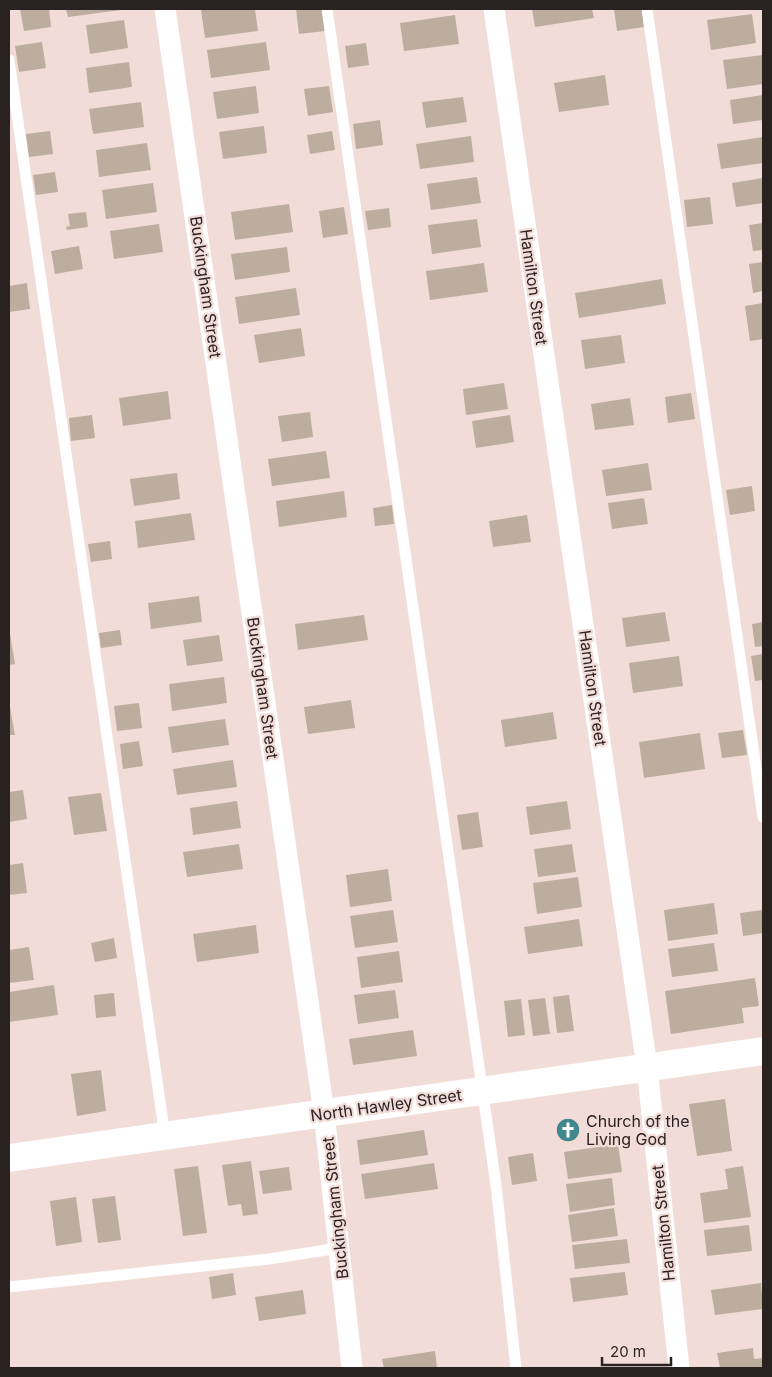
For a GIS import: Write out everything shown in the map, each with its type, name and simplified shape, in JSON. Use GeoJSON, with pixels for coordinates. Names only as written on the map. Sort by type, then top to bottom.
{"type":"FeatureCollection","features":[{"type":"Feature","properties":{"kind":"street","name":"Buckingham Street"},"geometry":{"type":"LineString","coordinates":[[165,9],[324,1113],[352,1368]]}},
{"type":"Feature","properties":{"kind":"street","name":"Hamilton Street"},"geometry":{"type":"LineString","coordinates":[[494,9],[647,1067],[679,1368]]}},
{"type":"Feature","properties":{"kind":"street","name":"North Hawley Street"},"geometry":{"type":"LineString","coordinates":[[9,1158],[763,1050]]}},
{"type":"Feature","properties":{"kind":"lane"},"geometry":{"type":"LineString","coordinates":[[327,9],[483,1091],[496,1185],[516,1368]]}},
{"type":"Feature","properties":{"kind":"lane"},"geometry":{"type":"LineString","coordinates":[[647,9],[763,816]]}},
{"type":"Feature","properties":{"kind":"lane"},"geometry":{"type":"LineString","coordinates":[[9,60],[165,1136]]}},
{"type":"Feature","properties":{"kind":"lane"},"geometry":{"type":"LineString","coordinates":[[9,1287],[269,1259],[339,1248]]}},
{"type":"Feature","properties":{"kind":"building"},"geometry":{"type":"Polygon","coordinates":[[[20,9],[49,9],[51,27],[24,31],[20,9]]]}},
{"type":"Feature","properties":{"kind":"building"},"geometry":{"type":"Polygon","coordinates":[[[66,9],[121,9],[121,10],[68,17],[66,9]]]}},
{"type":"Feature","properties":{"kind":"building"},"geometry":{"type":"Polygon","coordinates":[[[255,9],[258,31],[205,38],[201,10],[255,9]]]}},
{"type":"Feature","properties":{"kind":"building"},"geometry":{"type":"Polygon","coordinates":[[[296,9],[322,9],[325,31],[299,34],[296,9]]]}},
{"type":"Feature","properties":{"kind":"building"},"geometry":{"type":"Polygon","coordinates":[[[532,9],[592,9],[594,18],[535,27],[532,9]]]}},
{"type":"Feature","properties":{"kind":"building"},"geometry":{"type":"Polygon","coordinates":[[[614,9],[642,9],[644,27],[617,31],[614,9]]]}},
{"type":"Feature","properties":{"kind":"building"},"geometry":{"type":"Polygon","coordinates":[[[752,14],[756,43],[711,50],[707,20],[752,14]]]}},
{"type":"Feature","properties":{"kind":"building"},"geometry":{"type":"Polygon","coordinates":[[[455,15],[459,44],[404,51],[400,23],[455,15]]]}},
{"type":"Feature","properties":{"kind":"building"},"geometry":{"type":"Polygon","coordinates":[[[124,20],[128,48],[90,54],[86,25],[124,20]]]}},
{"type":"Feature","properties":{"kind":"building"},"geometry":{"type":"Polygon","coordinates":[[[42,42],[46,68],[19,72],[15,46],[42,42]]]}},
{"type":"Feature","properties":{"kind":"building"},"geometry":{"type":"Polygon","coordinates":[[[266,42],[270,70],[211,78],[207,50],[266,42]]]}},
{"type":"Feature","properties":{"kind":"building"},"geometry":{"type":"Polygon","coordinates":[[[366,43],[369,65],[348,68],[345,46],[366,43]]]}},
{"type":"Feature","properties":{"kind":"building"},"geometry":{"type":"Polygon","coordinates":[[[763,55],[763,84],[727,89],[723,60],[763,55]]]}},
{"type":"Feature","properties":{"kind":"building"},"geometry":{"type":"Polygon","coordinates":[[[129,62],[132,87],[89,93],[86,68],[129,62]]]}},
{"type":"Feature","properties":{"kind":"building"},"geometry":{"type":"Polygon","coordinates":[[[605,75],[609,105],[559,112],[554,83],[605,75]]]}},
{"type":"Feature","properties":{"kind":"building"},"geometry":{"type":"Polygon","coordinates":[[[256,86],[259,113],[217,119],[213,92],[256,86]]]}},
{"type":"Feature","properties":{"kind":"building"},"geometry":{"type":"Polygon","coordinates":[[[329,86],[333,112],[308,116],[304,89],[329,86]]]}},
{"type":"Feature","properties":{"kind":"building"},"geometry":{"type":"Polygon","coordinates":[[[763,95],[763,120],[733,124],[730,100],[763,95]]]}},
{"type":"Feature","properties":{"kind":"building"},"geometry":{"type":"Polygon","coordinates":[[[463,97],[467,122],[426,128],[422,102],[463,97]]]}},
{"type":"Feature","properties":{"kind":"building"},"geometry":{"type":"Polygon","coordinates":[[[141,102],[144,127],[93,134],[89,109],[141,102]]]}},
{"type":"Feature","properties":{"kind":"building"},"geometry":{"type":"Polygon","coordinates":[[[380,120],[383,145],[356,149],[353,124],[380,120]]]}},
{"type":"Feature","properties":{"kind":"building"},"geometry":{"type":"Polygon","coordinates":[[[264,126],[267,153],[223,159],[219,132],[264,126]]]}},
{"type":"Feature","properties":{"kind":"building"},"geometry":{"type":"Polygon","coordinates":[[[50,131],[53,154],[29,157],[26,134],[50,131]]]}},
{"type":"Feature","properties":{"kind":"building"},"geometry":{"type":"Polygon","coordinates":[[[332,131],[335,150],[310,154],[307,135],[332,131]]]}},
{"type":"Feature","properties":{"kind":"building"},"geometry":{"type":"Polygon","coordinates":[[[471,136],[474,162],[420,169],[416,144],[471,136]]]}},
{"type":"Feature","properties":{"kind":"building"},"geometry":{"type":"Polygon","coordinates":[[[763,137],[763,163],[721,169],[717,144],[763,137]]]}},
{"type":"Feature","properties":{"kind":"building"},"geometry":{"type":"Polygon","coordinates":[[[147,143],[151,170],[99,177],[96,150],[147,143]]]}},
{"type":"Feature","properties":{"kind":"building"},"geometry":{"type":"Polygon","coordinates":[[[55,172],[58,192],[36,195],[33,175],[55,172]]]}},
{"type":"Feature","properties":{"kind":"building"},"geometry":{"type":"Polygon","coordinates":[[[477,177],[481,203],[431,210],[427,184],[477,177]]]}},
{"type":"Feature","properties":{"kind":"building"},"geometry":{"type":"Polygon","coordinates":[[[763,178],[763,203],[736,207],[732,183],[763,178]]]}},
{"type":"Feature","properties":{"kind":"building"},"geometry":{"type":"Polygon","coordinates":[[[153,183],[157,212],[106,219],[102,190],[153,183]]]}},
{"type":"Feature","properties":{"kind":"building"},"geometry":{"type":"Polygon","coordinates":[[[710,197],[713,224],[687,227],[684,200],[710,197]]]}},
{"type":"Feature","properties":{"kind":"building"},"geometry":{"type":"Polygon","coordinates":[[[289,204],[293,232],[235,240],[231,212],[289,204]]]}},
{"type":"Feature","properties":{"kind":"building"},"geometry":{"type":"Polygon","coordinates":[[[344,207],[348,234],[323,238],[319,211],[344,207]]]}},
{"type":"Feature","properties":{"kind":"building"},"geometry":{"type":"Polygon","coordinates":[[[389,208],[391,227],[368,230],[365,211],[389,208]]]}},
{"type":"Feature","properties":{"kind":"building"},"geometry":{"type":"Polygon","coordinates":[[[86,212],[88,227],[67,230],[66,227],[70,226],[68,214],[86,212]]]}},
{"type":"Feature","properties":{"kind":"building"},"geometry":{"type":"Polygon","coordinates":[[[477,219],[481,247],[432,254],[428,225],[477,219]]]}},
{"type":"Feature","properties":{"kind":"building"},"geometry":{"type":"Polygon","coordinates":[[[763,223],[763,250],[753,251],[749,225],[763,223]]]}},
{"type":"Feature","properties":{"kind":"building"},"geometry":{"type":"Polygon","coordinates":[[[159,224],[163,252],[114,259],[110,231],[159,224]]]}},
{"type":"Feature","properties":{"kind":"building"},"geometry":{"type":"Polygon","coordinates":[[[79,246],[83,269],[55,274],[51,251],[79,246]]]}},
{"type":"Feature","properties":{"kind":"building"},"geometry":{"type":"Polygon","coordinates":[[[287,247],[290,272],[235,280],[231,254],[287,247]]]}},
{"type":"Feature","properties":{"kind":"building"},"geometry":{"type":"Polygon","coordinates":[[[763,262],[763,291],[753,293],[749,264],[763,262]]]}},
{"type":"Feature","properties":{"kind":"building"},"geometry":{"type":"Polygon","coordinates":[[[484,263],[488,292],[430,300],[426,271],[484,263]]]}},
{"type":"Feature","properties":{"kind":"building"},"geometry":{"type":"Polygon","coordinates":[[[662,279],[666,304],[579,318],[575,293],[662,279]]]}},
{"type":"Feature","properties":{"kind":"building"},"geometry":{"type":"Polygon","coordinates":[[[27,283],[30,309],[9,312],[9,286],[27,283]]]}},
{"type":"Feature","properties":{"kind":"building"},"geometry":{"type":"Polygon","coordinates":[[[296,288],[300,315],[239,324],[235,297],[296,288]]]}},
{"type":"Feature","properties":{"kind":"building"},"geometry":{"type":"Polygon","coordinates":[[[763,303],[763,339],[750,341],[745,306],[763,303]]]}},
{"type":"Feature","properties":{"kind":"building"},"geometry":{"type":"Polygon","coordinates":[[[301,328],[305,356],[259,363],[254,335],[301,328]]]}},
{"type":"Feature","properties":{"kind":"building"},"geometry":{"type":"Polygon","coordinates":[[[621,335],[625,363],[585,369],[581,340],[621,335]]]}},
{"type":"Feature","properties":{"kind":"building"},"geometry":{"type":"Polygon","coordinates":[[[504,383],[508,409],[466,415],[463,389],[504,383]]]}},
{"type":"Feature","properties":{"kind":"building"},"geometry":{"type":"Polygon","coordinates":[[[168,391],[171,419],[123,426],[119,398],[168,391]]]}},
{"type":"Feature","properties":{"kind":"building"},"geometry":{"type":"Polygon","coordinates":[[[691,393],[695,419],[668,423],[665,397],[691,393]]]}},
{"type":"Feature","properties":{"kind":"building"},"geometry":{"type":"Polygon","coordinates":[[[630,398],[634,425],[595,430],[591,404],[630,398]]]}},
{"type":"Feature","properties":{"kind":"building"},"geometry":{"type":"Polygon","coordinates":[[[310,412],[313,437],[282,442],[278,416],[310,412]]]}},
{"type":"Feature","properties":{"kind":"building"},"geometry":{"type":"Polygon","coordinates":[[[92,415],[95,438],[71,441],[69,418],[92,415]]]}},
{"type":"Feature","properties":{"kind":"building"},"geometry":{"type":"Polygon","coordinates":[[[510,415],[514,442],[476,448],[472,421],[510,415]]]}},
{"type":"Feature","properties":{"kind":"building"},"geometry":{"type":"Polygon","coordinates":[[[326,451],[330,478],[272,486],[268,459],[326,451]]]}},
{"type":"Feature","properties":{"kind":"building"},"geometry":{"type":"Polygon","coordinates":[[[648,463],[652,490],[606,496],[602,470],[648,463]]]}},
{"type":"Feature","properties":{"kind":"building"},"geometry":{"type":"Polygon","coordinates":[[[177,473],[180,499],[134,506],[130,479],[177,473]]]}},
{"type":"Feature","properties":{"kind":"building"},"geometry":{"type":"Polygon","coordinates":[[[752,486],[755,511],[730,515],[726,490],[752,486]]]}},
{"type":"Feature","properties":{"kind":"building"},"geometry":{"type":"Polygon","coordinates":[[[344,491],[347,517],[279,527],[276,501],[344,491]]]}},
{"type":"Feature","properties":{"kind":"building"},"geometry":{"type":"Polygon","coordinates":[[[644,498],[648,524],[612,529],[608,503],[644,498]]]}},
{"type":"Feature","properties":{"kind":"building"},"geometry":{"type":"Polygon","coordinates":[[[392,505],[394,524],[375,526],[373,508],[392,505]]]}},
{"type":"Feature","properties":{"kind":"building"},"geometry":{"type":"Polygon","coordinates":[[[191,513],[195,540],[138,548],[135,521],[191,513]]]}},
{"type":"Feature","properties":{"kind":"building"},"geometry":{"type":"Polygon","coordinates":[[[527,515],[531,542],[493,547],[489,521],[527,515]]]}},
{"type":"Feature","properties":{"kind":"building"},"geometry":{"type":"Polygon","coordinates":[[[110,541],[112,559],[91,562],[88,544],[110,541]]]}},
{"type":"Feature","properties":{"kind":"building"},"geometry":{"type":"Polygon","coordinates":[[[199,596],[202,622],[151,629],[148,603],[199,596]]]}},
{"type":"Feature","properties":{"kind":"building"},"geometry":{"type":"Polygon","coordinates":[[[665,612],[670,641],[626,647],[622,618],[665,612]]]}},
{"type":"Feature","properties":{"kind":"building"},"geometry":{"type":"Polygon","coordinates":[[[364,615],[368,640],[298,650],[295,624],[364,615]]]}},
{"type":"Feature","properties":{"kind":"building"},"geometry":{"type":"Polygon","coordinates":[[[763,622],[763,646],[755,647],[752,624],[763,622]]]}},
{"type":"Feature","properties":{"kind":"building"},"geometry":{"type":"Polygon","coordinates":[[[9,627],[15,664],[9,665],[9,627]]]}},
{"type":"Feature","properties":{"kind":"building"},"geometry":{"type":"Polygon","coordinates":[[[120,630],[122,645],[101,648],[99,633],[120,630]]]}},
{"type":"Feature","properties":{"kind":"building"},"geometry":{"type":"Polygon","coordinates":[[[219,635],[223,661],[187,666],[183,640],[219,635]]]}},
{"type":"Feature","properties":{"kind":"building"},"geometry":{"type":"Polygon","coordinates":[[[763,654],[763,680],[755,681],[751,656],[763,654]]]}},
{"type":"Feature","properties":{"kind":"building"},"geometry":{"type":"Polygon","coordinates":[[[679,656],[683,686],[633,693],[629,663],[679,656]]]}},
{"type":"Feature","properties":{"kind":"building"},"geometry":{"type":"Polygon","coordinates":[[[224,677],[227,703],[172,711],[169,684],[224,677]]]}},
{"type":"Feature","properties":{"kind":"building"},"geometry":{"type":"Polygon","coordinates":[[[351,700],[355,728],[308,734],[304,707],[351,700]]]}},
{"type":"Feature","properties":{"kind":"building"},"geometry":{"type":"Polygon","coordinates":[[[139,703],[142,728],[117,731],[114,706],[139,703]]]}},
{"type":"Feature","properties":{"kind":"building"},"geometry":{"type":"Polygon","coordinates":[[[10,707],[15,735],[9,735],[10,707]]]}},
{"type":"Feature","properties":{"kind":"building"},"geometry":{"type":"Polygon","coordinates":[[[553,712],[557,739],[505,747],[501,720],[553,712]]]}},
{"type":"Feature","properties":{"kind":"building"},"geometry":{"type":"Polygon","coordinates":[[[225,719],[229,745],[172,753],[168,727],[225,719]]]}},
{"type":"Feature","properties":{"kind":"building"},"geometry":{"type":"Polygon","coordinates":[[[743,730],[747,755],[722,758],[718,733],[743,730]]]}},
{"type":"Feature","properties":{"kind":"building"},"geometry":{"type":"Polygon","coordinates":[[[700,733],[705,769],[644,778],[639,742],[700,733]]]}},
{"type":"Feature","properties":{"kind":"building"},"geometry":{"type":"Polygon","coordinates":[[[139,741],[143,766],[123,769],[120,744],[139,741]]]}},
{"type":"Feature","properties":{"kind":"building"},"geometry":{"type":"Polygon","coordinates":[[[233,760],[237,787],[177,795],[173,769],[233,760]]]}},
{"type":"Feature","properties":{"kind":"building"},"geometry":{"type":"Polygon","coordinates":[[[23,790],[27,819],[9,822],[9,792],[23,790]]]}},
{"type":"Feature","properties":{"kind":"building"},"geometry":{"type":"Polygon","coordinates":[[[101,793],[107,831],[74,835],[68,797],[101,793]]]}},
{"type":"Feature","properties":{"kind":"building"},"geometry":{"type":"Polygon","coordinates":[[[237,801],[241,828],[193,835],[190,808],[237,801]]]}},
{"type":"Feature","properties":{"kind":"building"},"geometry":{"type":"Polygon","coordinates":[[[567,801],[571,829],[530,835],[526,807],[567,801]]]}},
{"type":"Feature","properties":{"kind":"building"},"geometry":{"type":"Polygon","coordinates":[[[478,812],[483,847],[462,850],[457,815],[478,812]]]}},
{"type":"Feature","properties":{"kind":"building"},"geometry":{"type":"Polygon","coordinates":[[[239,844],[243,869],[187,877],[183,852],[239,844]]]}},
{"type":"Feature","properties":{"kind":"building"},"geometry":{"type":"Polygon","coordinates":[[[572,844],[576,872],[538,877],[534,849],[572,844]]]}},
{"type":"Feature","properties":{"kind":"building"},"geometry":{"type":"Polygon","coordinates":[[[23,863],[27,893],[9,895],[9,865],[23,863]]]}},
{"type":"Feature","properties":{"kind":"building"},"geometry":{"type":"Polygon","coordinates":[[[388,869],[392,901],[350,907],[346,875],[388,869]]]}},
{"type":"Feature","properties":{"kind":"building"},"geometry":{"type":"Polygon","coordinates":[[[578,877],[582,907],[537,914],[533,883],[578,877]]]}},
{"type":"Feature","properties":{"kind":"building"},"geometry":{"type":"Polygon","coordinates":[[[714,903],[718,934],[668,941],[664,910],[714,903]]]}},
{"type":"Feature","properties":{"kind":"building"},"geometry":{"type":"Polygon","coordinates":[[[393,910],[398,942],[355,948],[350,916],[393,910]]]}},
{"type":"Feature","properties":{"kind":"building"},"geometry":{"type":"Polygon","coordinates":[[[763,910],[763,933],[743,936],[740,913],[763,910]]]}},
{"type":"Feature","properties":{"kind":"building"},"geometry":{"type":"Polygon","coordinates":[[[579,919],[583,946],[528,954],[524,927],[579,919]]]}},
{"type":"Feature","properties":{"kind":"building"},"geometry":{"type":"Polygon","coordinates":[[[256,925],[259,953],[197,962],[193,934],[256,925]]]}},
{"type":"Feature","properties":{"kind":"building"},"geometry":{"type":"Polygon","coordinates":[[[114,938],[117,958],[95,962],[91,943],[114,938]]]}},
{"type":"Feature","properties":{"kind":"building"},"geometry":{"type":"Polygon","coordinates":[[[714,943],[718,971],[672,977],[668,949],[714,943]]]}},
{"type":"Feature","properties":{"kind":"building"},"geometry":{"type":"Polygon","coordinates":[[[29,947],[34,980],[9,983],[9,950],[29,947]]]}},
{"type":"Feature","properties":{"kind":"building"},"geometry":{"type":"Polygon","coordinates":[[[399,951],[403,982],[361,988],[357,957],[399,951]]]}},
{"type":"Feature","properties":{"kind":"building"},"geometry":{"type":"Polygon","coordinates":[[[755,978],[759,1006],[742,1008],[744,1023],[671,1034],[665,991],[755,978]]]}},
{"type":"Feature","properties":{"kind":"building"},"geometry":{"type":"Polygon","coordinates":[[[54,985],[58,1015],[9,1022],[9,992],[54,985]]]}},
{"type":"Feature","properties":{"kind":"building"},"geometry":{"type":"Polygon","coordinates":[[[395,990],[399,1018],[358,1024],[354,995],[395,990]]]}},
{"type":"Feature","properties":{"kind":"building"},"geometry":{"type":"Polygon","coordinates":[[[114,993],[116,1016],[96,1018],[94,995],[114,993]]]}},
{"type":"Feature","properties":{"kind":"building"},"geometry":{"type":"Polygon","coordinates":[[[569,995],[574,1031],[557,1033],[553,997],[569,995]]]}},
{"type":"Feature","properties":{"kind":"building"},"geometry":{"type":"Polygon","coordinates":[[[545,998],[550,1034],[533,1036],[528,1000],[545,998]]]}},
{"type":"Feature","properties":{"kind":"building"},"geometry":{"type":"Polygon","coordinates":[[[521,999],[525,1035],[508,1037],[504,1001],[521,999]]]}},
{"type":"Feature","properties":{"kind":"building"},"geometry":{"type":"Polygon","coordinates":[[[413,1030],[417,1056],[353,1065],[349,1039],[413,1030]]]}},
{"type":"Feature","properties":{"kind":"building"},"geometry":{"type":"Polygon","coordinates":[[[101,1070],[106,1111],[77,1116],[71,1074],[101,1070]]]}},
{"type":"Feature","properties":{"kind":"building"},"geometry":{"type":"Polygon","coordinates":[[[725,1099],[732,1151],[697,1156],[689,1104],[725,1099]]]}},
{"type":"Feature","properties":{"kind":"building"},"geometry":{"type":"Polygon","coordinates":[[[424,1130],[428,1155],[360,1165],[357,1140],[424,1130]]]}},
{"type":"Feature","properties":{"kind":"building"},"geometry":{"type":"Polygon","coordinates":[[[618,1144],[622,1172],[568,1179],[564,1152],[618,1144]]]}},
{"type":"Feature","properties":{"kind":"building"},"geometry":{"type":"Polygon","coordinates":[[[533,1153],[537,1181],[512,1185],[508,1157],[533,1153]]]}},
{"type":"Feature","properties":{"kind":"building"},"geometry":{"type":"Polygon","coordinates":[[[251,1161],[258,1214],[243,1216],[241,1204],[228,1206],[222,1165],[251,1161]]]}},
{"type":"Feature","properties":{"kind":"building"},"geometry":{"type":"Polygon","coordinates":[[[434,1163],[438,1189],[365,1199],[361,1174],[434,1163]]]}},
{"type":"Feature","properties":{"kind":"building"},"geometry":{"type":"Polygon","coordinates":[[[198,1166],[207,1233],[183,1236],[174,1169],[198,1166]]]}},
{"type":"Feature","properties":{"kind":"building"},"geometry":{"type":"Polygon","coordinates":[[[743,1166],[751,1217],[704,1223],[700,1193],[728,1189],[725,1169],[743,1166]]]}},
{"type":"Feature","properties":{"kind":"building"},"geometry":{"type":"Polygon","coordinates":[[[289,1167],[292,1190],[263,1194],[259,1171],[289,1167]]]}},
{"type":"Feature","properties":{"kind":"building"},"geometry":{"type":"Polygon","coordinates":[[[612,1178],[615,1205],[570,1212],[566,1184],[612,1178]]]}},
{"type":"Feature","properties":{"kind":"building"},"geometry":{"type":"Polygon","coordinates":[[[115,1196],[121,1240],[98,1243],[92,1199],[115,1196]]]}},
{"type":"Feature","properties":{"kind":"building"},"geometry":{"type":"Polygon","coordinates":[[[76,1197],[82,1242],[56,1246],[50,1201],[76,1197]]]}},
{"type":"Feature","properties":{"kind":"building"},"geometry":{"type":"Polygon","coordinates":[[[614,1208],[618,1236],[572,1242],[568,1215],[614,1208]]]}},
{"type":"Feature","properties":{"kind":"building"},"geometry":{"type":"Polygon","coordinates":[[[749,1225],[752,1251],[707,1256],[704,1230],[749,1225]]]}},
{"type":"Feature","properties":{"kind":"building"},"geometry":{"type":"Polygon","coordinates":[[[627,1239],[630,1263],[575,1269],[572,1245],[627,1239]]]}},
{"type":"Feature","properties":{"kind":"building"},"geometry":{"type":"Polygon","coordinates":[[[625,1272],[628,1295],[573,1302],[570,1278],[625,1272]]]}},
{"type":"Feature","properties":{"kind":"building"},"geometry":{"type":"Polygon","coordinates":[[[233,1273],[236,1295],[212,1299],[209,1277],[233,1273]]]}},
{"type":"Feature","properties":{"kind":"building"},"geometry":{"type":"Polygon","coordinates":[[[761,1283],[763,1309],[715,1315],[711,1290],[761,1283]]]}},
{"type":"Feature","properties":{"kind":"building"},"geometry":{"type":"Polygon","coordinates":[[[303,1290],[306,1314],[259,1321],[255,1297],[303,1290]]]}},
{"type":"Feature","properties":{"kind":"building"},"geometry":{"type":"Polygon","coordinates":[[[753,1348],[754,1359],[763,1358],[763,1368],[720,1368],[717,1353],[753,1348]]]}},
{"type":"Feature","properties":{"kind":"building"},"geometry":{"type":"Polygon","coordinates":[[[435,1351],[437,1368],[384,1368],[382,1359],[435,1351]]]}},
{"type":"Feature","properties":{"kind":"place","name":"Church of the Living God"},"geometry":{"type":"Point","coordinates":[568,1130]}}]}
